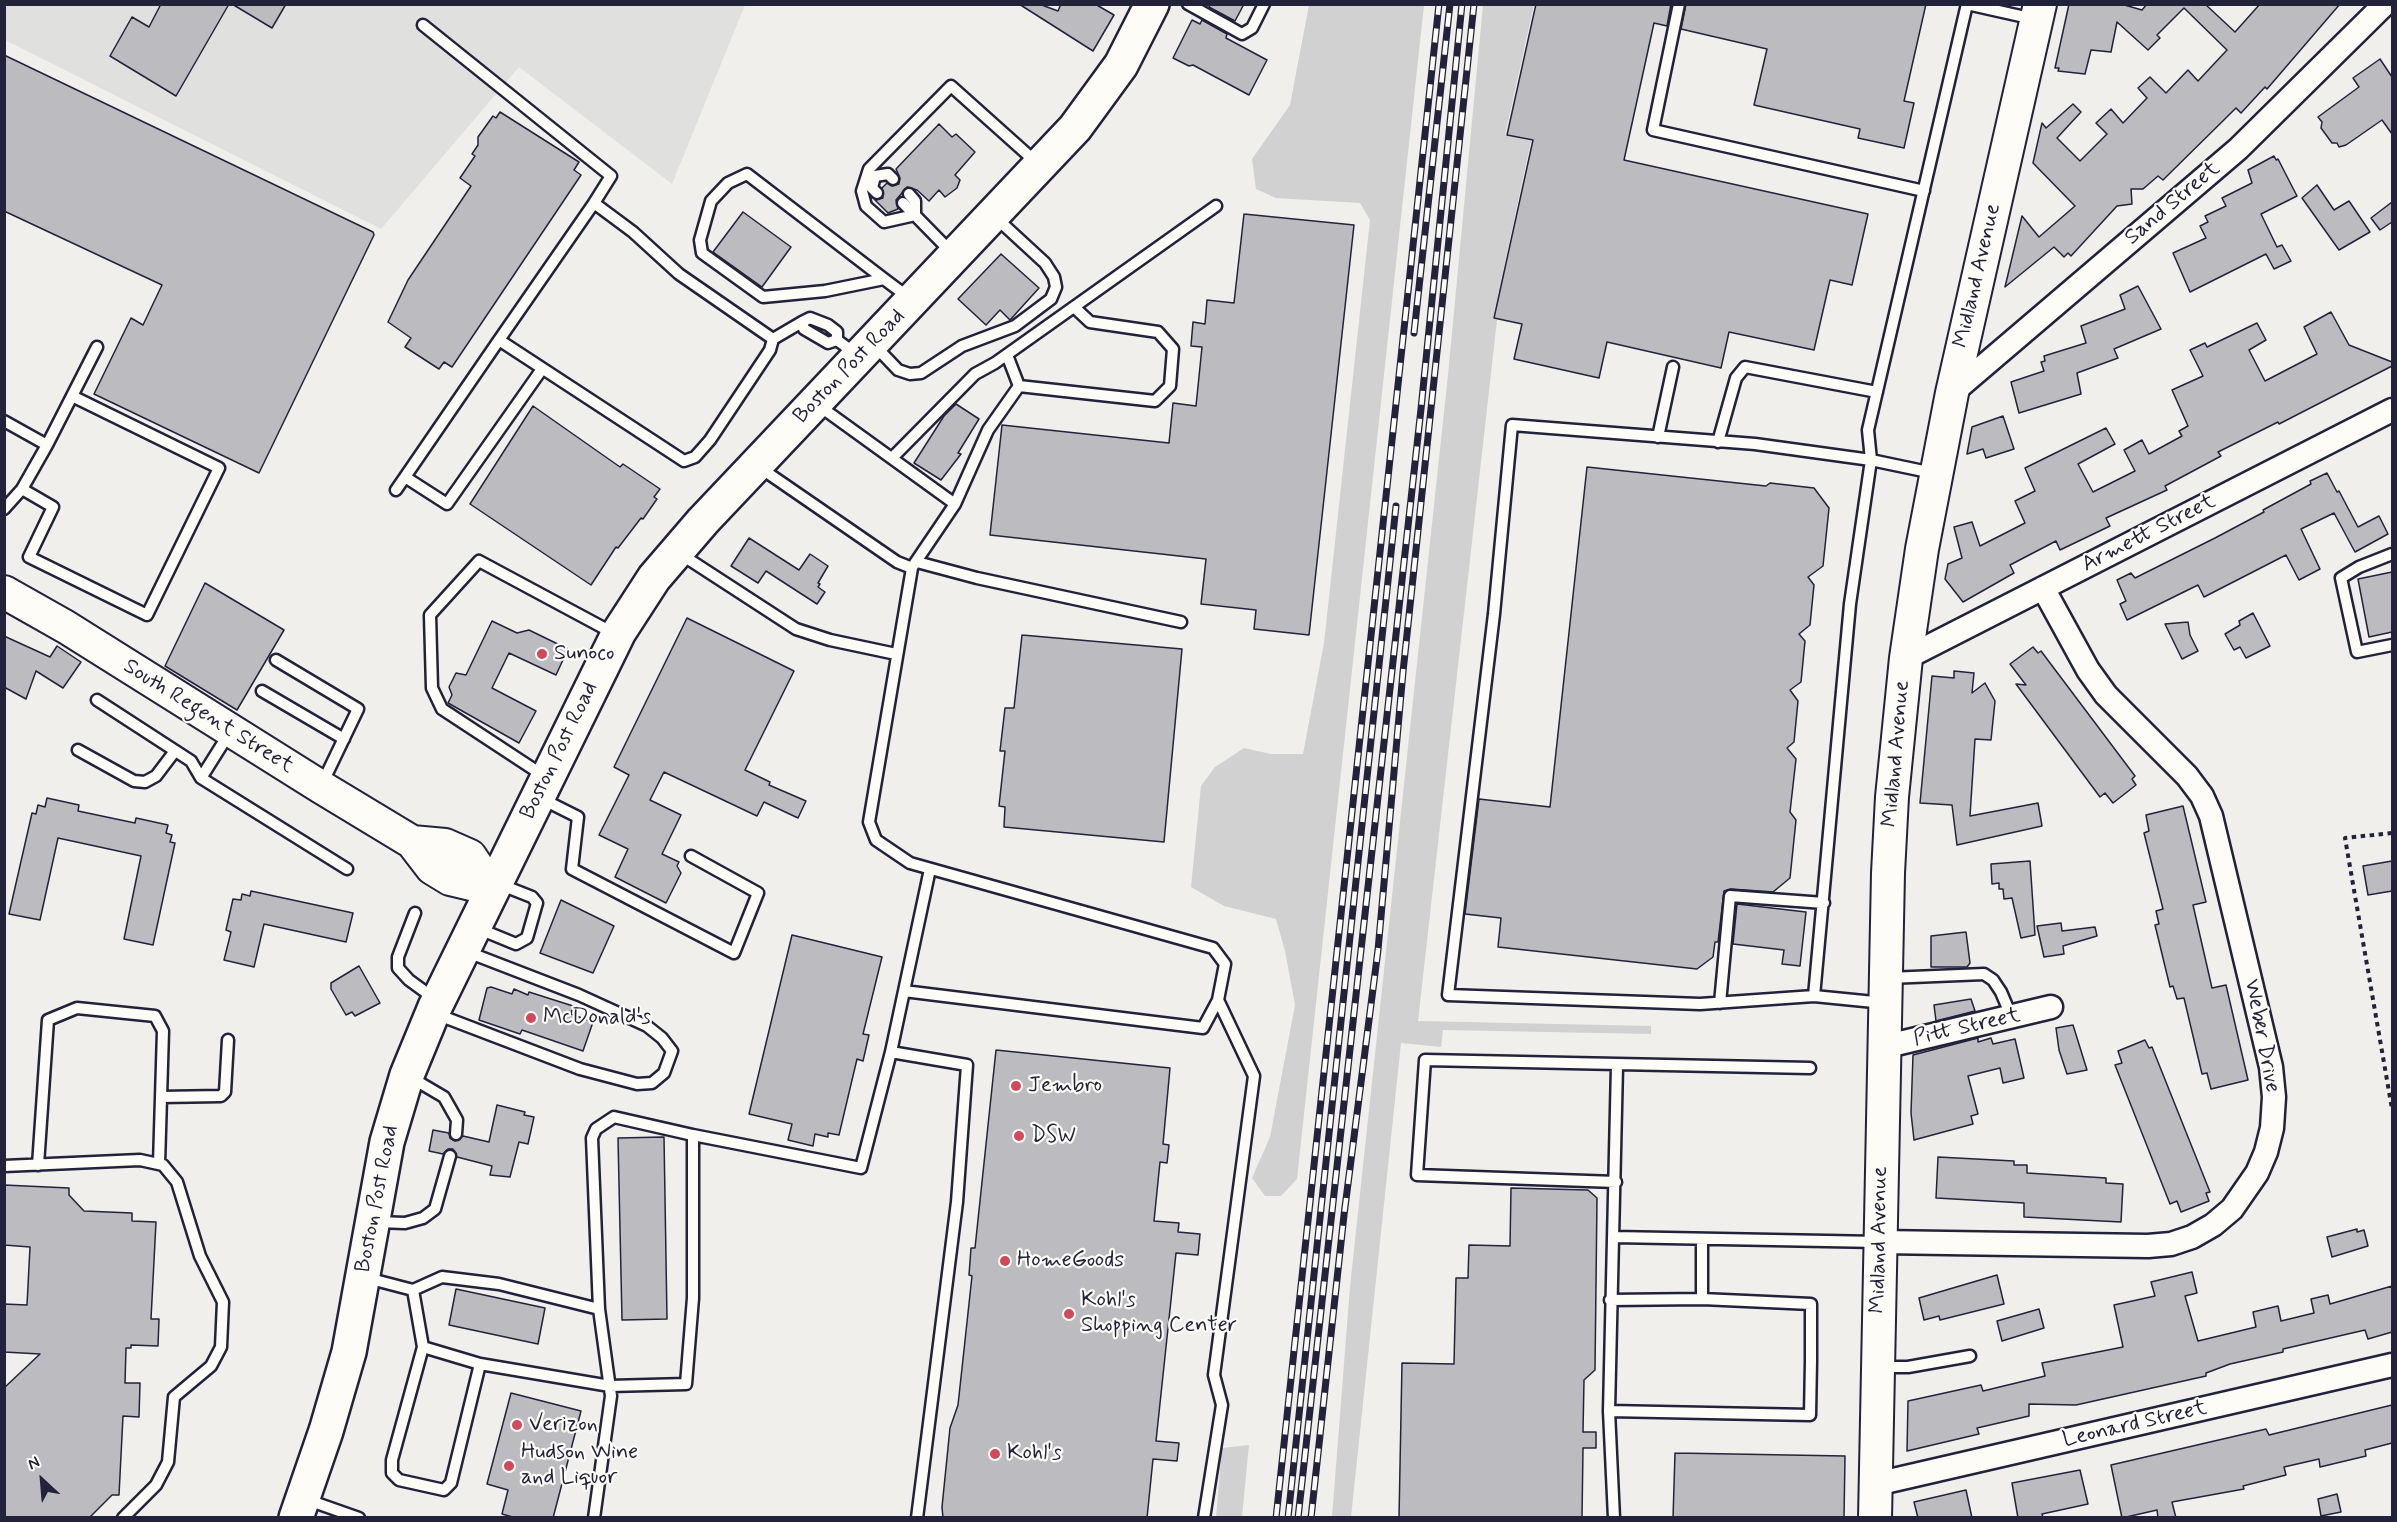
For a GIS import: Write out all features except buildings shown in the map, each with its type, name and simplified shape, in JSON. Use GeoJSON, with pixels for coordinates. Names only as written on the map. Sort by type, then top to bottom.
{"type":"FeatureCollection","features":[{"type":"Feature","properties":{"kind":"main road","name":"Boston Post Road"},"geometry":{"type":"LineString","coordinates":[[299,1508],[349,1352],[387,1142],[407,1075],[435,1007],[617,635],[654,578],[676,551],[816,403],[857,347],[913,301],[1041,167],[1101,95],[1121,64],[1152,4]]}},
{"type":"Feature","properties":{"kind":"street","name":"Sand Street"},"geometry":{"type":"LineString","coordinates":[[1952,393],[2238,149],[2385,4]]}},
{"type":"Feature","properties":{"kind":"street","name":"Midland Avenue"},"geometry":{"type":"LineString","coordinates":[[1875,1518],[1884,991],[1892,797],[1906,658],[1936,474],[1952,393],[2038,12]]}},
{"type":"Feature","properties":{"kind":"street","name":"Armett Street"},"geometry":{"type":"LineString","coordinates":[[1906,658],[2392,410]]}},
{"type":"Feature","properties":{"kind":"street","name":"Weber Drive"},"geometry":{"type":"LineString","coordinates":[[1880,1242],[2148,1246],[2171,1244],[2192,1237],[2232,1209],[2257,1173],[2266,1152],[2273,1118],[2271,1067],[2211,816],[2202,795],[2187,776],[2106,695],[2088,670],[2043,588]]}},
{"type":"Feature","properties":{"kind":"street","name":"South Regent Street"},"geometry":{"type":"LineString","coordinates":[[4,592],[66,627],[321,788],[412,842],[446,845],[470,856],[494,886]]}},
{"type":"Feature","properties":{"kind":"street","name":"Pitt Street"},"geometry":{"type":"LineString","coordinates":[[1883,1047],[2051,1007]]}},
{"type":"Feature","properties":{"kind":"street","name":"Leonard Street"},"geometry":{"type":"LineString","coordinates":[[1876,1484],[2392,1365]]}},
{"type":"Feature","properties":{"kind":"lane"},"geometry":{"type":"LineString","coordinates":[[1194,6],[1242,34],[1252,28],[1264,4]]}},
{"type":"Feature","properties":{"kind":"lane"},"geometry":{"type":"LineString","coordinates":[[1679,4],[1653,130],[1924,191]]}},
{"type":"Feature","properties":{"kind":"lane"},"geometry":{"type":"LineString","coordinates":[[1814,996],[1850,604],[1870,460],[1868,430],[1967,4],[2038,12]]}},
{"type":"Feature","properties":{"kind":"lane"},"geometry":{"type":"LineString","coordinates":[[396,490],[611,176],[423,25]]}},
{"type":"Feature","properties":{"kind":"lane"},"geometry":{"type":"LineString","coordinates":[[915,215],[884,222],[866,206],[862,191],[872,173],[951,86],[1041,167]]}},
{"type":"Feature","properties":{"kind":"lane"},"geometry":{"type":"LineString","coordinates":[[872,173],[888,174],[885,186],[873,188],[872,173]]}},
{"type":"Feature","properties":{"kind":"lane"},"geometry":{"type":"LineString","coordinates":[[884,279],[825,291],[763,297],[702,253],[700,240],[711,201],[728,183],[747,174],[913,301]]}},
{"type":"Feature","properties":{"kind":"lane"},"geometry":{"type":"LineString","coordinates":[[594,203],[633,232],[679,273],[773,339]]}},
{"type":"Feature","properties":{"kind":"lane"},"geometry":{"type":"LineString","coordinates":[[902,203],[955,257]]}},
{"type":"Feature","properties":{"kind":"lane"},"geometry":{"type":"LineString","coordinates":[[892,458],[975,374],[1007,355],[1216,206]]}},
{"type":"Feature","properties":{"kind":"lane"},"geometry":{"type":"LineString","coordinates":[[499,340],[684,461],[695,458],[710,440],[770,350],[773,339],[810,318],[828,325],[857,347],[898,370],[910,374],[921,373],[962,346],[1015,326],[1051,299],[1056,287],[1054,277],[1045,263],[994,216]]}},
{"type":"Feature","properties":{"kind":"lane"},"geometry":{"type":"LineString","coordinates":[[1019,386],[1155,401],[1170,386],[1173,349],[1158,332],[1090,322],[1074,307]]}},
{"type":"Feature","properties":{"kind":"lane"},"geometry":{"type":"LineString","coordinates":[[802,322],[804,329],[828,343],[857,347]]}},
{"type":"Feature","properties":{"kind":"lane"},"geometry":{"type":"LineString","coordinates":[[4,509],[22,489],[48,445],[98,347]]}},
{"type":"Feature","properties":{"kind":"lane"},"geometry":{"type":"LineString","coordinates":[[1007,355],[1019,386]]}},
{"type":"Feature","properties":{"kind":"lane"},"geometry":{"type":"LineString","coordinates":[[1718,442],[1736,378],[1745,367],[1877,392]]}},
{"type":"Feature","properties":{"kind":"lane"},"geometry":{"type":"LineString","coordinates":[[1658,438],[1673,368]]}},
{"type":"Feature","properties":{"kind":"lane"},"geometry":{"type":"LineString","coordinates":[[405,477],[447,504],[542,369]]}},
{"type":"Feature","properties":{"kind":"lane"},"geometry":{"type":"LineString","coordinates":[[904,991],[1203,1028],[1218,1000],[1225,964],[1213,948],[910,863],[876,840],[868,822],[896,654],[914,565],[955,504],[988,430],[1019,386]]}},
{"type":"Feature","properties":{"kind":"lane"},"geometry":{"type":"LineString","coordinates":[[22,489],[53,507],[29,557],[147,615],[219,468],[72,396]]}},
{"type":"Feature","properties":{"kind":"lane"},"geometry":{"type":"LineString","coordinates":[[816,403],[955,504]]}},
{"type":"Feature","properties":{"kind":"lane"},"geometry":{"type":"LineString","coordinates":[[4,421],[48,445]]}},
{"type":"Feature","properties":{"kind":"lane"},"geometry":{"type":"LineString","coordinates":[[1936,474],[1870,460],[1755,444],[1512,425],[1494,614],[1448,994],[1720,1003],[1884,991],[1984,974],[1993,980],[2001,992],[2012,1018]]}},
{"type":"Feature","properties":{"kind":"lane"},"geometry":{"type":"LineString","coordinates":[[756,465],[897,562],[1181,622]]}},
{"type":"Feature","properties":{"kind":"lane"},"geometry":{"type":"LineString","coordinates":[[676,551],[796,629],[830,640],[896,654]]}},
{"type":"Feature","properties":{"kind":"lane"},"geometry":{"type":"LineString","coordinates":[[2392,554],[2359,567],[2341,578],[2357,652],[2392,645]]}},
{"type":"Feature","properties":{"kind":"lane"},"geometry":{"type":"LineString","coordinates":[[617,635],[479,561],[430,615],[432,688],[442,709],[578,817],[572,869],[734,953],[758,893],[691,856]]}},
{"type":"Feature","properties":{"kind":"lane"},"geometry":{"type":"LineString","coordinates":[[276,660],[358,710],[321,788]]}},
{"type":"Feature","properties":{"kind":"lane"},"geometry":{"type":"LineString","coordinates":[[262,691],[344,739]]}},
{"type":"Feature","properties":{"kind":"lane"},"geometry":{"type":"LineString","coordinates":[[97,700],[191,761],[201,778],[347,869]]}},
{"type":"Feature","properties":{"kind":"lane"},"geometry":{"type":"LineString","coordinates":[[201,778],[231,731]]}},
{"type":"Feature","properties":{"kind":"lane"},"geometry":{"type":"LineString","coordinates":[[78,750],[134,781],[145,782],[156,776],[175,751]]}},
{"type":"Feature","properties":{"kind":"lane"},"geometry":{"type":"LineString","coordinates":[[594,1518],[611,1396],[599,1309],[591,1145],[596,1129],[614,1117],[861,1168],[891,1052],[930,869]]}},
{"type":"Feature","properties":{"kind":"lane"},"geometry":{"type":"LineString","coordinates":[[468,938],[516,944],[527,938],[537,903],[532,897],[518,890],[494,886]]}},
{"type":"Feature","properties":{"kind":"lane"},"geometry":{"type":"LineString","coordinates":[[1720,1003],[1730,896],[1824,903]]}},
{"type":"Feature","properties":{"kind":"lane"},"geometry":{"type":"LineString","coordinates":[[415,913],[398,957],[398,968],[435,1007],[580,1069],[637,1084],[652,1083],[664,1073],[672,1050],[662,1038],[646,1026],[579,995],[468,938]]}},
{"type":"Feature","properties":{"kind":"lane"},"geometry":{"type":"LineString","coordinates":[[1204,1518],[1222,1405],[1214,1375],[1254,1076],[1218,1000]]}},
{"type":"Feature","properties":{"kind":"lane"},"geometry":{"type":"LineString","coordinates":[[38,1165],[48,1020],[77,1008],[155,1016],[163,1031],[159,1164]]}},
{"type":"Feature","properties":{"kind":"lane"},"geometry":{"type":"LineString","coordinates":[[161,1097],[221,1096],[225,1092],[228,1040]]}},
{"type":"Feature","properties":{"kind":"lane"},"geometry":{"type":"LineString","coordinates":[[891,1052],[967,1065],[957,1202],[917,1518]]}},
{"type":"Feature","properties":{"kind":"lane"},"geometry":{"type":"LineString","coordinates":[[1616,1182],[1417,1175],[1425,1060],[1617,1066],[1810,1068]]}},
{"type":"Feature","properties":{"kind":"lane"},"geometry":{"type":"LineString","coordinates":[[1614,1518],[1609,1411],[1617,1066]]}},
{"type":"Feature","properties":{"kind":"lane"},"geometry":{"type":"LineString","coordinates":[[407,1075],[444,1097],[457,1120],[456,1134]]}},
{"type":"Feature","properties":{"kind":"lane"},"geometry":{"type":"LineString","coordinates":[[423,1347],[480,1364],[610,1386],[687,1384],[693,1298],[693,1135]]}},
{"type":"Feature","properties":{"kind":"lane"},"geometry":{"type":"LineString","coordinates":[[372,1222],[405,1223],[423,1218],[435,1209],[450,1156]]}},
{"type":"Feature","properties":{"kind":"lane"},"geometry":{"type":"LineString","coordinates":[[4,1166],[140,1160],[163,1165],[177,1182],[200,1256],[223,1302],[221,1347],[211,1366],[174,1397],[168,1462],[156,1485],[123,1518]]}},
{"type":"Feature","properties":{"kind":"lane"},"geometry":{"type":"LineString","coordinates":[[1614,1237],[1880,1242]]}},
{"type":"Feature","properties":{"kind":"lane"},"geometry":{"type":"LineString","coordinates":[[1702,1239],[1702,1299]]}},
{"type":"Feature","properties":{"kind":"lane"},"geometry":{"type":"LineString","coordinates":[[362,1277],[412,1290],[442,1277],[499,1284],[599,1309]]}},
{"type":"Feature","properties":{"kind":"lane"},"geometry":{"type":"LineString","coordinates":[[412,1290],[423,1347],[392,1460],[392,1473],[399,1480],[444,1490],[451,1483],[480,1364]]}},
{"type":"Feature","properties":{"kind":"lane"},"geometry":{"type":"LineString","coordinates":[[1609,1411],[1810,1415],[1811,1304],[1702,1299],[1610,1300]]}},
{"type":"Feature","properties":{"kind":"lane"},"geometry":{"type":"LineString","coordinates":[[1878,1367],[1908,1367],[1970,1356]]}},
{"type":"Feature","properties":{"kind":"lane"},"geometry":{"type":"LineString","coordinates":[[299,1508],[359,1518]]}},
{"type":"Feature","properties":{"kind":"path"},"geometry":{"type":"LineString","coordinates":[[2392,833],[2345,838],[2392,1109]]}},
{"type":"Feature","properties":{"kind":"shaded area"},"geometry":{"type":"Polygon","coordinates":[[[4,5],[745,5],[672,184],[519,67],[381,229],[5,40],[4,5]]]}},
{"type":"Feature","properties":{"kind":"shaded area"},"geometry":{"type":"Polygon","coordinates":[[[1309,5],[1424,5],[1297,1179],[1281,1196],[1265,1196],[1252,1178],[1270,1137],[1295,1005],[1285,951],[1276,919],[1224,906],[1191,887],[1201,786],[1215,767],[1244,748],[1271,754],[1303,754],[1324,643],[1370,220],[1360,203],[1276,198],[1256,189],[1252,159],[1290,105],[1309,5]]]}},
{"type":"Feature","properties":{"kind":"shaded area"},"geometry":{"type":"Polygon","coordinates":[[[1483,5],[1534,5],[1505,135],[1531,141],[1493,318],[1497,320],[1418,1021],[1651,1026],[1651,1034],[1443,1030],[1441,1047],[1401,1043],[1351,1517],[1332,1517],[1350,1287],[1448,375],[1483,5]]]}},
{"type":"Feature","properties":{"kind":"shaded area"},"geometry":{"type":"Polygon","coordinates":[[[1249,1445],[1242,1517],[1216,1517],[1222,1448],[1249,1445]]]}},
{"type":"Feature","properties":{"kind":"railway"},"geometry":{"type":"LineString","coordinates":[[1276,1518],[1439,4]]}},
{"type":"Feature","properties":{"kind":"railway"},"geometry":{"type":"LineString","coordinates":[[1414,333],[1450,4]]}},
{"type":"Feature","properties":{"kind":"railway"},"geometry":{"type":"LineString","coordinates":[[1298,1518],[1421,409],[1462,4]]}},
{"type":"Feature","properties":{"kind":"railway"},"geometry":{"type":"LineString","coordinates":[[1311,1518],[1344,1215],[1378,950],[1403,672],[1474,4]]}},
{"type":"Feature","properties":{"kind":"railway"},"geometry":{"type":"LineString","coordinates":[[1288,1518],[1396,506]]}},
{"type":"Feature","properties":{"kind":"place","name":"Sunoco"},"geometry":{"type":"Point","coordinates":[542,654]}},
{"type":"Feature","properties":{"kind":"place","name":"McDonald's"},"geometry":{"type":"Point","coordinates":[531,1018]}},
{"type":"Feature","properties":{"kind":"place","name":"Jembro"},"geometry":{"type":"Point","coordinates":[1016,1086]}},
{"type":"Feature","properties":{"kind":"place","name":"DSW"},"geometry":{"type":"Point","coordinates":[1019,1136]}},
{"type":"Feature","properties":{"kind":"place","name":"HomeGoods"},"geometry":{"type":"Point","coordinates":[1005,1261]}},
{"type":"Feature","properties":{"kind":"place","name":"Kohl's Shopping Center"},"geometry":{"type":"Point","coordinates":[1069,1314]}},
{"type":"Feature","properties":{"kind":"place","name":"Verizon"},"geometry":{"type":"Point","coordinates":[517,1425]}},
{"type":"Feature","properties":{"kind":"place","name":"Kohl's"},"geometry":{"type":"Point","coordinates":[995,1454]}},
{"type":"Feature","properties":{"kind":"place","name":"Hudson Wine and Liquor"},"geometry":{"type":"Point","coordinates":[509,1466]}}]}
